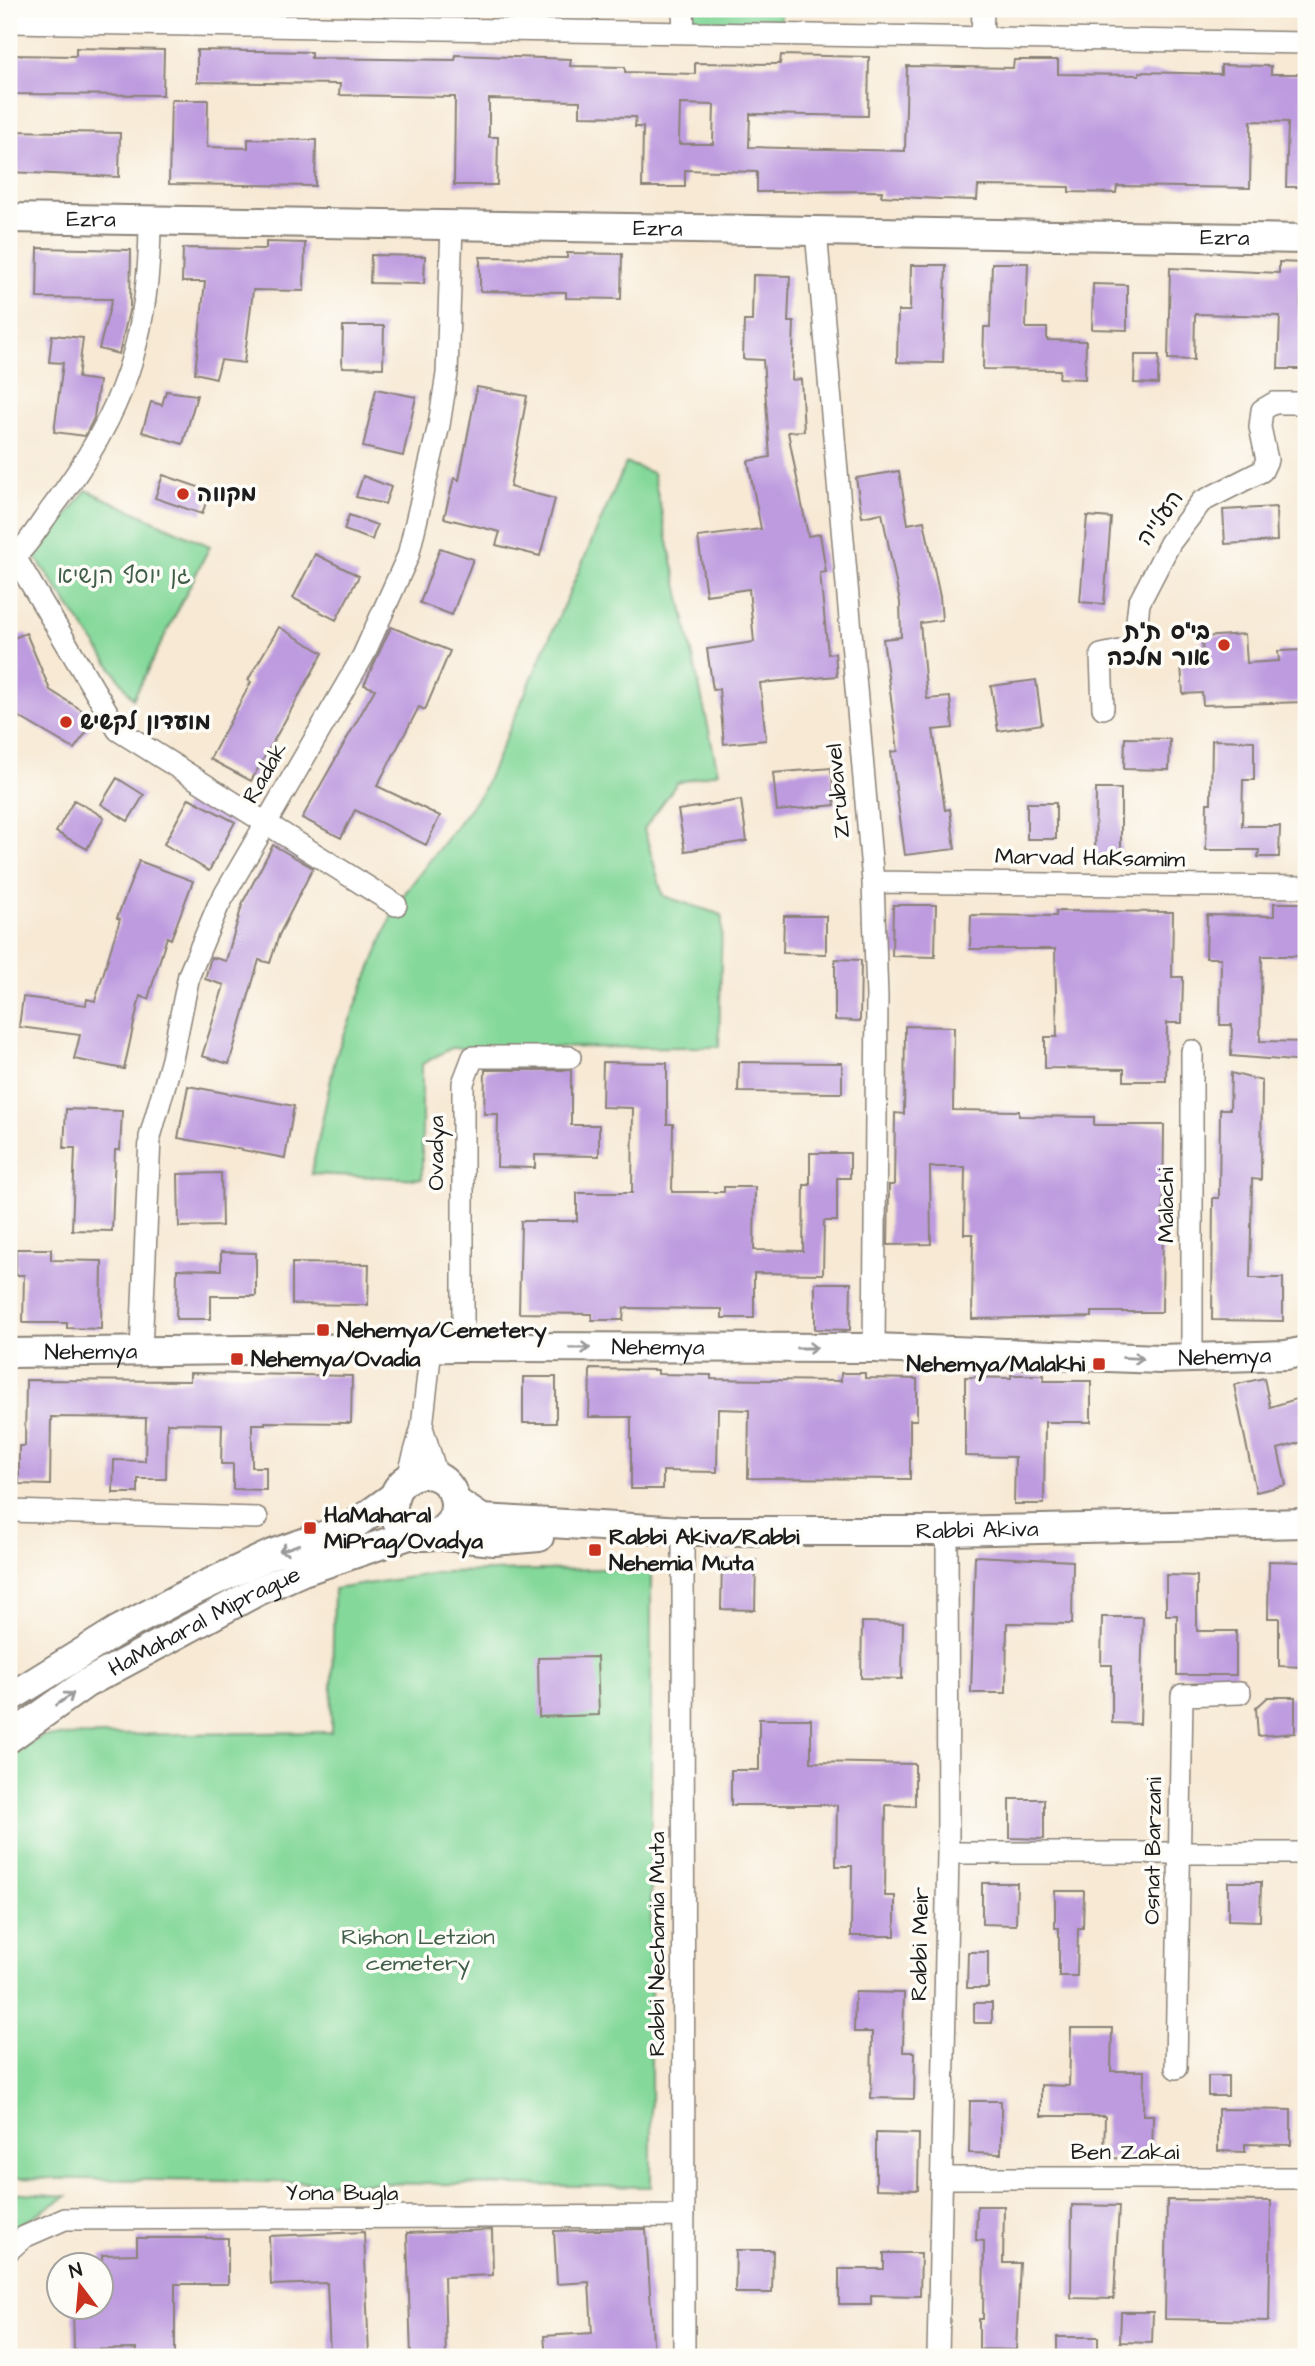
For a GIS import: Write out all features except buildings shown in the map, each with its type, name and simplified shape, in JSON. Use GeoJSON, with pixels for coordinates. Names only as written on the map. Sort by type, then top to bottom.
{"type":"FeatureCollection","features":[{"type":"Feature","properties":{"kind":"street"},"geometry":{"type":"LineString","coordinates":[[683,9],[684,33]]}},
{"type":"Feature","properties":{"kind":"street"},"geometry":{"type":"LineString","coordinates":[[982,38],[983,9]]}},
{"type":"Feature","properties":{"kind":"street"},"geometry":{"type":"LineString","coordinates":[[9,22],[100,16],[378,18],[684,33],[1306,43]]}},
{"type":"Feature","properties":{"kind":"street","name":"Ezra"},"geometry":{"type":"LineString","coordinates":[[9,218],[1306,239]]}},
{"type":"Feature","properties":{"kind":"street"},"geometry":{"type":"LineString","coordinates":[[150,220],[149,279],[138,339],[121,396],[78,472],[12,560],[118,730],[397,905]]}},
{"type":"Feature","properties":{"kind":"street","name":"Radak"},"geometry":{"type":"LineString","coordinates":[[141,1351],[150,1137],[172,1059],[189,975],[218,906],[363,656],[408,556],[439,425],[447,374],[452,225]]}},
{"type":"Feature","properties":{"kind":"street","name":"Zrubavel"},"geometry":{"type":"LineString","coordinates":[[816,231],[873,882],[877,997],[874,1349]]}},
{"type":"Feature","properties":{"kind":"street","name":"העלייה"},"geometry":{"type":"LineString","coordinates":[[1104,708],[1101,655],[1134,648],[1139,603],[1170,543],[1201,502],[1262,471],[1267,460],[1260,427],[1262,410],[1275,402],[1306,402]]}},
{"type":"Feature","properties":{"kind":"street","name":"Marvad HaKsamim"},"geometry":{"type":"LineString","coordinates":[[873,882],[1306,887]]}},
{"type":"Feature","properties":{"kind":"street","name":"Malachi"},"geometry":{"type":"LineString","coordinates":[[1192,1051],[1192,1358]]}},
{"type":"Feature","properties":{"kind":"street","name":"Ovadya"},"geometry":{"type":"LineString","coordinates":[[463,1347],[463,1083],[473,1057],[570,1057]]}},
{"type":"Feature","properties":{"kind":"street","name":"Nehemya"},"geometry":{"type":"LineString","coordinates":[[9,1353],[463,1347],[874,1349],[1192,1358],[1286,1355],[1306,1351]]}},
{"type":"Feature","properties":{"kind":"street"},"geometry":{"type":"LineString","coordinates":[[431,1348],[422,1427],[393,1512],[397,1521],[423,1534],[450,1521],[455,1501]]}},
{"type":"Feature","properties":{"kind":"street"},"geometry":{"type":"LineString","coordinates":[[422,1427],[437,1476]]}},
{"type":"Feature","properties":{"kind":"street"},"geometry":{"type":"LineString","coordinates":[[401,1487],[421,1474],[437,1476],[445,1482],[455,1501],[482,1519],[650,1529]]}},
{"type":"Feature","properties":{"kind":"street","name":"HaMaharal Miprague"},"geometry":{"type":"LineString","coordinates":[[9,1698],[117,1632],[189,1593],[272,1554],[354,1525],[401,1487]]}},
{"type":"Feature","properties":{"kind":"street"},"geometry":{"type":"LineString","coordinates":[[9,1511],[257,1518]]}},
{"type":"Feature","properties":{"kind":"street","name":"Rabbi Akiva"},"geometry":{"type":"LineString","coordinates":[[650,1529],[947,1531],[1306,1523]]}},
{"type":"Feature","properties":{"kind":"street","name":"HaMaharal Miprague"},"geometry":{"type":"LineString","coordinates":[[10,1733],[85,1684],[256,1592],[314,1566],[423,1534],[494,1541],[650,1529]]}},
{"type":"Feature","properties":{"kind":"street","name":"Rabbi Nechamia Muta"},"geometry":{"type":"LineString","coordinates":[[683,1531],[684,2357]]}},
{"type":"Feature","properties":{"kind":"street","name":"Rabbi Meir"},"geometry":{"type":"LineString","coordinates":[[938,2357],[948,1853],[947,1531]]}},
{"type":"Feature","properties":{"kind":"street","name":"Osnat Barzani"},"geometry":{"type":"LineString","coordinates":[[1176,2068],[1182,1695],[1240,1693]]}},
{"type":"Feature","properties":{"kind":"street"},"geometry":{"type":"LineString","coordinates":[[948,1853],[1306,1853]]}},
{"type":"Feature","properties":{"kind":"street","name":"Ben Zakai"},"geometry":{"type":"LineString","coordinates":[[943,2178],[1306,2178]]}},
{"type":"Feature","properties":{"kind":"street","name":"Yona Bugla"},"geometry":{"type":"LineString","coordinates":[[9,2250],[23,2237],[65,2219],[684,2216]]}},
{"type":"Feature","properties":{"kind":"green space"},"geometry":{"type":"Polygon","coordinates":[[[689,9],[780,9],[781,22],[689,24],[689,9]]]}},
{"type":"Feature","properties":{"kind":"green space"},"geometry":{"type":"Polygon","coordinates":[[[626,463],[653,473],[718,772],[677,783],[644,829],[663,896],[722,915],[719,1047],[451,1048],[422,1064],[422,1179],[311,1174],[336,1055],[396,905],[482,792],[626,463]]]}},
{"type":"Feature","properties":{"kind":"green space","name":"גן יוסף הנשיא"},"geometry":{"type":"Polygon","coordinates":[[[86,490],[210,546],[133,699],[36,558],[86,490]]]}},
{"type":"Feature","properties":{"kind":"green space","name":"Rishon Letzion cemetery"},"geometry":{"type":"Polygon","coordinates":[[[651,1568],[651,2187],[9,2178],[9,1759],[42,1736],[331,1732],[334,1589],[443,1572],[651,1568]]]}},
{"type":"Feature","properties":{"kind":"green space"},"geometry":{"type":"Polygon","coordinates":[[[9,2192],[67,2196],[9,2231],[9,2192]]]}},
{"type":"Feature","properties":{"kind":"place","name":"מקווה"},"geometry":{"type":"Point","coordinates":[183,494]}},
{"type":"Feature","properties":{"kind":"place","name":"בי\"ס ת\"ת אור מלכה"},"geometry":{"type":"Point","coordinates":[1224,645]}},
{"type":"Feature","properties":{"kind":"place","name":"מועדון לקשיש"},"geometry":{"type":"Point","coordinates":[66,722]}},
{"type":"Feature","properties":{"kind":"place","name":"Nehemya/Cemetery"},"geometry":{"type":"Point","coordinates":[323,1330]}},
{"type":"Feature","properties":{"kind":"place","name":"Nehemya/Ovadia"},"geometry":{"type":"Point","coordinates":[237,1359]}},
{"type":"Feature","properties":{"kind":"place","name":"Nehemya/Malakhi"},"geometry":{"type":"Point","coordinates":[1099,1364]}},
{"type":"Feature","properties":{"kind":"place","name":"HaMaharal MiPrag/Ovadya"},"geometry":{"type":"Point","coordinates":[310,1528]}},
{"type":"Feature","properties":{"kind":"place","name":"Rabbi Akiva/Rabbi Nehemia Muta"},"geometry":{"type":"Point","coordinates":[595,1550]}}]}
